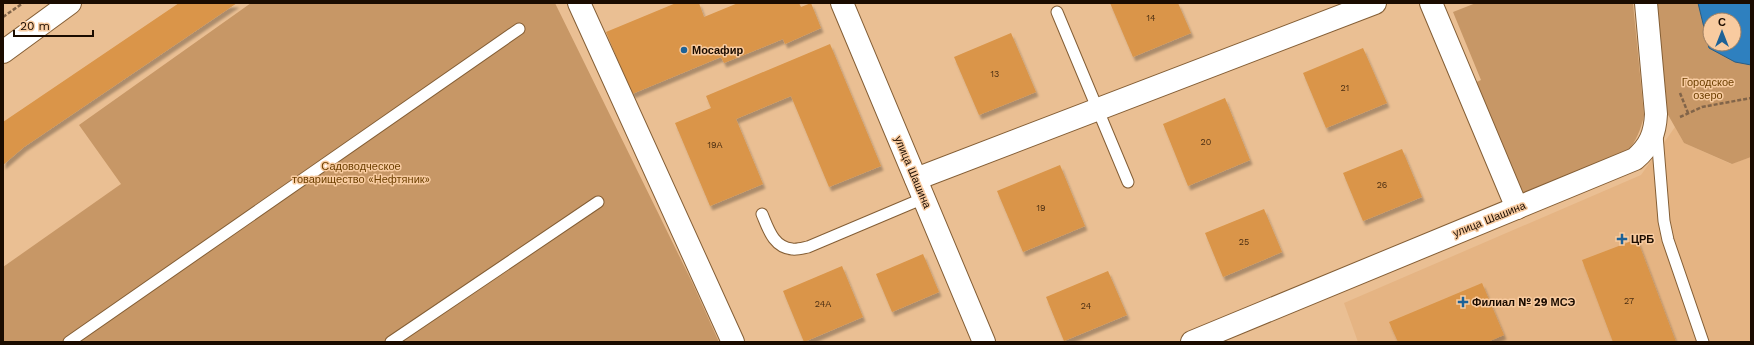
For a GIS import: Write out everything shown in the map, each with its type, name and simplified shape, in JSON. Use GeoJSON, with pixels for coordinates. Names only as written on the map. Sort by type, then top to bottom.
{"type":"FeatureCollection","features":[{"type":"Feature","properties":{"kind":"street"},"geometry":{"type":"LineString","coordinates":[[3,52],[70,3]]}},
{"type":"Feature","properties":{"kind":"street"},"geometry":{"type":"LineString","coordinates":[[579,3],[733,342]]}},
{"type":"Feature","properties":{"kind":"street","name":"улица Шашина"},"geometry":{"type":"LineString","coordinates":[[842,3],[984,342]]}},
{"type":"Feature","properties":{"kind":"street"},"geometry":{"type":"LineString","coordinates":[[920,189],[1098,110],[1375,3]]}},
{"type":"Feature","properties":{"kind":"street"},"geometry":{"type":"LineString","coordinates":[[1431,3],[1516,208]]}},
{"type":"Feature","properties":{"kind":"street","name":"улица Шашина"},"geometry":{"type":"LineString","coordinates":[[1192,342],[1635,159],[1646,150],[1656,127],[1646,3]]}},
{"type":"Feature","properties":{"kind":"lane"},"geometry":{"type":"LineString","coordinates":[[1057,12],[1128,182]]}},
{"type":"Feature","properties":{"kind":"lane"},"geometry":{"type":"LineString","coordinates":[[69,342],[519,29]]}},
{"type":"Feature","properties":{"kind":"lane"},"geometry":{"type":"LineString","coordinates":[[1656,127],[1664,221],[1668,240],[1703,342]]}},
{"type":"Feature","properties":{"kind":"lane"},"geometry":{"type":"LineString","coordinates":[[762,214],[772,237],[780,245],[792,250],[808,247],[920,189]]}},
{"type":"Feature","properties":{"kind":"lane"},"geometry":{"type":"LineString","coordinates":[[391,342],[598,202]]}},
{"type":"Feature","properties":{"kind":"path"},"geometry":{"type":"LineString","coordinates":[[3,17],[23,3]]}},
{"type":"Feature","properties":{"kind":"path"},"geometry":{"type":"LineString","coordinates":[[1656,127],[1702,107],[1751,98]]}},
{"type":"Feature","properties":{"kind":"shaded area","name":"ЦРБ"},"geometry":{"type":"Polygon","coordinates":[[[1675,127],[1684,143],[1731,164],[1751,157],[1751,342],[1358,342],[1344,303],[1641,175],[1675,127]]]}},
{"type":"Feature","properties":{"kind":"green space","name":"Садоводческое товарищество «Нефтяник»"},"geometry":{"type":"Polygon","coordinates":[[[251,3],[555,3],[692,282],[719,342],[3,342],[3,267],[121,184],[79,125],[251,3]]]}},
{"type":"Feature","properties":{"kind":"green space"},"geometry":{"type":"Polygon","coordinates":[[[1476,3],[1633,3],[1644,115],[1638,135],[1626,154],[1518,199],[1470,85],[1481,80],[1453,12],[1476,3]]]}},
{"type":"Feature","properties":{"kind":"green space","name":"Городское озеро"},"geometry":{"type":"Polygon","coordinates":[[[1656,3],[1751,3],[1751,157],[1732,164],[1684,143],[1667,113],[1656,3]]]}},
{"type":"Feature","properties":{"kind":"water"},"geometry":{"type":"Polygon","coordinates":[[[1698,3],[1751,3],[1751,65],[1735,62],[1716,52],[1742,52],[1742,12],[1702,12],[1702,19],[1698,3]]]}},
{"type":"Feature","properties":{"kind":"building"},"geometry":{"type":"Polygon","coordinates":[[[179,3],[237,3],[24,147],[3,165],[3,122],[179,3]]]}},
{"type":"Feature","properties":{"kind":"building","name":"Мосафир"},"geometry":{"type":"Polygon","coordinates":[[[676,3],[699,3],[704,17],[738,3],[799,3],[801,7],[811,3],[821,28],[785,44],[783,39],[724,63],[721,57],[632,94],[606,32],[676,3]]]}},
{"type":"Feature","properties":{"kind":"building"},"geometry":{"type":"Polygon","coordinates":[[[1110,3],[1178,3],[1191,33],[1133,57],[1110,3]]]}},
{"type":"Feature","properties":{"kind":"building"},"geometry":{"type":"Polygon","coordinates":[[[1011,33],[1036,92],[979,115],[954,57],[1011,33]]]}},
{"type":"Feature","properties":{"kind":"building"},"geometry":{"type":"Polygon","coordinates":[[[830,44],[881,166],[829,187],[791,96],[736,119],[763,184],[710,206],[675,123],[711,108],[706,96],[830,44]]]}},
{"type":"Feature","properties":{"kind":"building"},"geometry":{"type":"Polygon","coordinates":[[[1363,48],[1387,103],[1326,128],[1303,73],[1363,48]]]}},
{"type":"Feature","properties":{"kind":"building"},"geometry":{"type":"Polygon","coordinates":[[[1225,98],[1250,160],[1188,186],[1163,124],[1225,98]]]}},
{"type":"Feature","properties":{"kind":"building"},"geometry":{"type":"Polygon","coordinates":[[[1402,149],[1422,197],[1363,221],[1343,173],[1402,149]]]}},
{"type":"Feature","properties":{"kind":"building"},"geometry":{"type":"Polygon","coordinates":[[[1060,165],[1085,226],[1023,252],[997,191],[1060,165]]]}},
{"type":"Feature","properties":{"kind":"building"},"geometry":{"type":"Polygon","coordinates":[[[1264,209],[1282,252],[1223,277],[1205,233],[1264,209]]]}},
{"type":"Feature","properties":{"kind":"building"},"geometry":{"type":"Polygon","coordinates":[[[1637,239],[1676,342],[1613,342],[1582,260],[1637,239]]]}},
{"type":"Feature","properties":{"kind":"building"},"geometry":{"type":"Polygon","coordinates":[[[923,254],[939,292],[892,312],[876,274],[923,254]]]}},
{"type":"Feature","properties":{"kind":"building"},"geometry":{"type":"Polygon","coordinates":[[[842,266],[863,317],[804,342],[783,291],[842,266]]]}},
{"type":"Feature","properties":{"kind":"building"},"geometry":{"type":"Polygon","coordinates":[[[1108,271],[1127,315],[1064,341],[1046,297],[1108,271]]]}},
{"type":"Feature","properties":{"kind":"building","name":"Филиал № 29 МСЭ"},"geometry":{"type":"Polygon","coordinates":[[[1482,283],[1504,335],[1487,342],[1398,342],[1389,322],[1482,283]]]}},
{"type":"Feature","properties":{"kind":"place","name":"Мосафир"},"geometry":{"type":"Point","coordinates":[684,50]}},
{"type":"Feature","properties":{"kind":"place","name":"ЦРБ"},"geometry":{"type":"Point","coordinates":[1622,239]}},
{"type":"Feature","properties":{"kind":"place","name":"Филиал № 29 МСЭ"},"geometry":{"type":"Point","coordinates":[1463,302]}}]}
